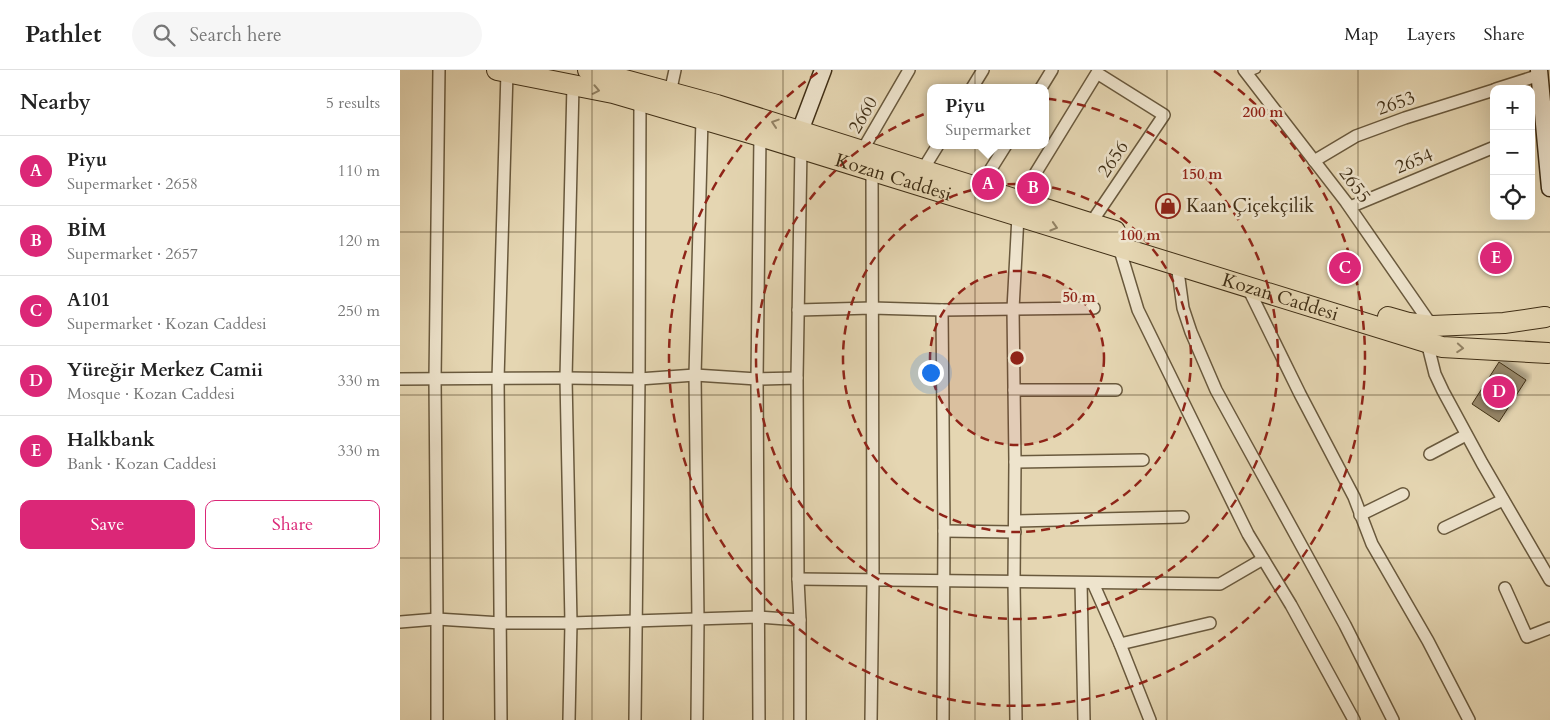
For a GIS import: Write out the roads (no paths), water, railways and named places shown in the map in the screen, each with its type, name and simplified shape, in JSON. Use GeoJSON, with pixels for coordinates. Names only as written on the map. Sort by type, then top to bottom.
{"type":"FeatureCollection","features":[{"type":"Feature","properties":{"kind":"highway","name":"Kozan Caddesi"},"geometry":{"type":"LineString","coordinates":[[588,70],[615,74],[716,105],[872,170],[1019,208],[1091,224],[1409,323],[1430,334],[1442,347],[1549,354]]}},
{"type":"Feature","properties":{"kind":"highway","name":"Kozan Caddesi"},"geometry":{"type":"LineString","coordinates":[[502,71],[613,93],[760,136],[801,140],[862,151],[979,188],[1019,208],[1120,247],[1247,286],[1430,334],[1504,323],[1547,313]]}},
{"type":"Feature","properties":{"kind":"highway"},"geometry":{"type":"LineString","coordinates":[[1547,313],[1542,330],[1543,342],[1549,354]]}},
{"type":"Feature","properties":{"kind":"main road"},"geometry":{"type":"LineString","coordinates":[[801,140],[822,70]]}},
{"type":"Feature","properties":{"kind":"main road"},"geometry":{"type":"LineString","coordinates":[[1540,72],[1550,188]]}},
{"type":"Feature","properties":{"kind":"street"},"geometry":{"type":"LineString","coordinates":[[437,720],[438,619],[435,379],[440,70]]}},
{"type":"Feature","properties":{"kind":"street"},"geometry":{"type":"LineString","coordinates":[[670,92],[675,70]]}},
{"type":"Feature","properties":{"kind":"street","name":"2660"},"geometry":{"type":"LineString","coordinates":[[862,151],[909,70]]}},
{"type":"Feature","properties":{"kind":"street"},"geometry":{"type":"LineString","coordinates":[[974,84],[983,70]]}},
{"type":"Feature","properties":{"kind":"street"},"geometry":{"type":"LineString","coordinates":[[1043,84],[1052,70]]}},
{"type":"Feature","properties":{"kind":"street"},"geometry":{"type":"LineString","coordinates":[[501,720],[498,379],[502,71]]}},
{"type":"Feature","properties":{"kind":"street","name":"2655"},"geometry":{"type":"LineString","coordinates":[[1250,71],[1314,162],[1350,207],[1430,334]]}},
{"type":"Feature","properties":{"kind":"street","name":"2656"},"geometry":{"type":"LineString","coordinates":[[1019,208],[1097,72],[1164,115],[1091,224]]}},
{"type":"Feature","properties":{"kind":"street","name":"2653"},"geometry":{"type":"LineString","coordinates":[[1506,85],[1540,72]]}},
{"type":"Feature","properties":{"kind":"street"},"geometry":{"type":"LineString","coordinates":[[569,720],[571,623],[566,378],[573,85]]}},
{"type":"Feature","properties":{"kind":"street","name":"2653"},"geometry":{"type":"LineString","coordinates":[[1314,162],[1356,136],[1490,91]]}},
{"type":"Feature","properties":{"kind":"street"},"geometry":{"type":"LineString","coordinates":[[636,720],[640,101]]}},
{"type":"Feature","properties":{"kind":"street"},"geometry":{"type":"LineString","coordinates":[[696,720],[698,620],[695,375],[702,119]]}},
{"type":"Feature","properties":{"kind":"street"},"geometry":{"type":"LineString","coordinates":[[759,720],[758,379],[760,136]]}},
{"type":"Feature","properties":{"kind":"street"},"geometry":{"type":"LineString","coordinates":[[800,720],[797,378],[801,140]]}},
{"type":"Feature","properties":{"kind":"street"},"geometry":{"type":"LineString","coordinates":[[922,171],[936,149]]}},
{"type":"Feature","properties":{"kind":"street"},"geometry":{"type":"LineString","coordinates":[[979,188],[1003,149]]}},
{"type":"Feature","properties":{"kind":"street","name":"2654"},"geometry":{"type":"LineString","coordinates":[[1350,207],[1490,149]]}},
{"type":"Feature","properties":{"kind":"street"},"geometry":{"type":"LineString","coordinates":[[871,720],[873,580],[872,170]]}},
{"type":"Feature","properties":{"kind":"street"},"geometry":{"type":"LineString","coordinates":[[1016,720],[1013,309],[1019,208]]}},
{"type":"Feature","properties":{"kind":"street"},"geometry":{"type":"LineString","coordinates":[[1120,247],[1138,310],[1248,534],[1291,605],[1354,720]]}},
{"type":"Feature","properties":{"kind":"street"},"geometry":{"type":"LineString","coordinates":[[1177,264],[1183,308],[1191,332],[1216,390],[1346,625],[1393,720]]}},
{"type":"Feature","properties":{"kind":"street"},"geometry":{"type":"LineString","coordinates":[[1247,286],[1300,394],[1354,497],[1372,544],[1428,641],[1469,720]]}},
{"type":"Feature","properties":{"kind":"street"},"geometry":{"type":"LineString","coordinates":[[798,310],[1094,308]]}},
{"type":"Feature","properties":{"kind":"street"},"geometry":{"type":"LineString","coordinates":[[942,310],[943,720]]}},
{"type":"Feature","properties":{"kind":"street"},"geometry":{"type":"LineString","coordinates":[[1430,334],[1435,374],[1466,435],[1550,580]]}},
{"type":"Feature","properties":{"kind":"street"},"geometry":{"type":"LineString","coordinates":[[400,378],[639,379],[695,375],[758,379],[797,378]]}},
{"type":"Feature","properties":{"kind":"street"},"geometry":{"type":"LineString","coordinates":[[1014,390],[1116,390]]}},
{"type":"Feature","properties":{"kind":"street"},"geometry":{"type":"LineString","coordinates":[[1430,454],[1466,435]]}},
{"type":"Feature","properties":{"kind":"street"},"geometry":{"type":"LineString","coordinates":[[1015,462],[1142,460]]}},
{"type":"Feature","properties":{"kind":"street"},"geometry":{"type":"LineString","coordinates":[[1360,515],[1403,494]]}},
{"type":"Feature","properties":{"kind":"street"},"geometry":{"type":"LineString","coordinates":[[1444,528],[1503,500]]}},
{"type":"Feature","properties":{"kind":"street"},"geometry":{"type":"LineString","coordinates":[[944,531],[1183,517]]}},
{"type":"Feature","properties":{"kind":"street"},"geometry":{"type":"LineString","coordinates":[[798,579],[1220,584],[1263,559]]}},
{"type":"Feature","properties":{"kind":"street"},"geometry":{"type":"LineString","coordinates":[[1087,583],[1120,644],[1149,719]]}},
{"type":"Feature","properties":{"kind":"street"},"geometry":{"type":"LineString","coordinates":[[1084,720],[1087,583]]}},
{"type":"Feature","properties":{"kind":"street"},"geometry":{"type":"LineString","coordinates":[[1505,588],[1527,637],[1550,628]]}},
{"type":"Feature","properties":{"kind":"street"},"geometry":{"type":"LineString","coordinates":[[400,622],[438,619],[571,623],[758,617],[800,620]]}},
{"type":"Feature","properties":{"kind":"street"},"geometry":{"type":"LineString","coordinates":[[1120,644],[1210,623]]}},
{"type":"Feature","properties":{"kind":"place","name":"Piyu"},"geometry":{"type":"Point","coordinates":[988,184]}},
{"type":"Feature","properties":{"kind":"place","name":"BİM"},"geometry":{"type":"Point","coordinates":[1033,188]}},
{"type":"Feature","properties":{"kind":"place","name":"Kaan Çiçekçilik"},"geometry":{"type":"Point","coordinates":[1168,206]}},
{"type":"Feature","properties":{"kind":"place","name":"Halkbank"},"geometry":{"type":"Point","coordinates":[1496,258]}},
{"type":"Feature","properties":{"kind":"place","name":"A101"},"geometry":{"type":"Point","coordinates":[1345,268]}},
{"type":"Feature","properties":{"kind":"place","name":"Yüreğir Merkez Camii"},"geometry":{"type":"Point","coordinates":[1499,392]}}]}
